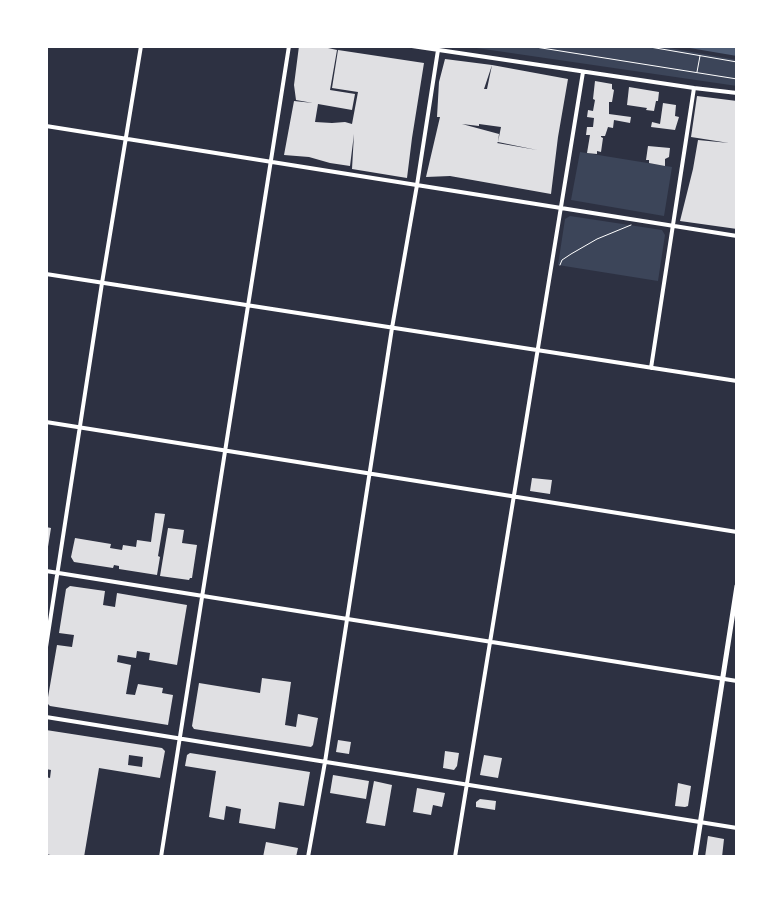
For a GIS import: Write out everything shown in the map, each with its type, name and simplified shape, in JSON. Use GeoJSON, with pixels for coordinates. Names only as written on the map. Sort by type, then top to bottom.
{"type":"FeatureCollection","features":[{"type":"Feature","properties":{"kind":"main road"},"geometry":{"type":"LineString","coordinates":[[695,857],[737,586]]}},
{"type":"Feature","properties":{"kind":"street"},"geometry":{"type":"LineString","coordinates":[[46,647],[102,283],[142,46]]}},
{"type":"Feature","properties":{"kind":"street"},"geometry":{"type":"LineString","coordinates":[[161,857],[290,46]]}},
{"type":"Feature","properties":{"kind":"street"},"geometry":{"type":"LineString","coordinates":[[412,46],[737,93]]}},
{"type":"Feature","properties":{"kind":"street"},"geometry":{"type":"LineString","coordinates":[[308,857],[325,762],[392,328],[438,50]]}},
{"type":"Feature","properties":{"kind":"street"},"geometry":{"type":"LineString","coordinates":[[455,857],[583,72]]}},
{"type":"Feature","properties":{"kind":"street"},"geometry":{"type":"LineString","coordinates":[[651,368],[694,88]]}},
{"type":"Feature","properties":{"kind":"street"},"geometry":{"type":"LineString","coordinates":[[46,126],[737,236]]}},
{"type":"Feature","properties":{"kind":"street"},"geometry":{"type":"LineString","coordinates":[[46,274],[737,381]]}},
{"type":"Feature","properties":{"kind":"street"},"geometry":{"type":"LineString","coordinates":[[46,422],[737,532]]}},
{"type":"Feature","properties":{"kind":"street"},"geometry":{"type":"LineString","coordinates":[[46,571],[737,681]]}},
{"type":"Feature","properties":{"kind":"street"},"geometry":{"type":"LineString","coordinates":[[46,717],[737,828]]}},
{"type":"Feature","properties":{"kind":"path"},"geometry":{"type":"LineString","coordinates":[[529,46],[737,79]]}},
{"type":"Feature","properties":{"kind":"path"},"geometry":{"type":"LineString","coordinates":[[552,50],[553,46]]}},
{"type":"Feature","properties":{"kind":"path"},"geometry":{"type":"LineString","coordinates":[[644,46],[737,62]]}},
{"type":"Feature","properties":{"kind":"path"},"geometry":{"type":"LineString","coordinates":[[697,73],[700,56]]}},
{"type":"Feature","properties":{"kind":"path"},"geometry":{"type":"LineString","coordinates":[[560,265],[562,260],[597,239],[632,225]]}},
{"type":"Feature","properties":{"kind":"shaded area"},"geometry":{"type":"Polygon","coordinates":[[[463,46],[658,46],[737,60],[737,86],[463,46]]]}},
{"type":"Feature","properties":{"kind":"shaded area"},"geometry":{"type":"Polygon","coordinates":[[[678,46],[737,46],[737,56],[678,46]]]}},
{"type":"Feature","properties":{"kind":"shaded area"},"geometry":{"type":"Polygon","coordinates":[[[580,152],[672,167],[664,216],[571,200],[580,152]]]}},
{"type":"Feature","properties":{"kind":"shaded area"},"geometry":{"type":"Polygon","coordinates":[[[570,216],[662,230],[665,235],[658,281],[558,265],[565,219],[570,216]]]}},
{"type":"Feature","properties":{"kind":"building"},"geometry":{"type":"Polygon","coordinates":[[[299,46],[319,46],[337,50],[330,90],[355,94],[352,110],[318,104],[315,122],[345,122],[352,124],[358,92],[332,88],[338,50],[424,63],[407,178],[352,169],[354,134],[350,166],[309,157],[284,155],[294,101],[313,103],[296,100],[294,85],[299,46]]]}},
{"type":"Feature","properties":{"kind":"building"},"geometry":{"type":"Polygon","coordinates":[[[445,59],[492,65],[568,79],[551,194],[450,176],[426,177],[440,117],[437,117],[439,82],[445,59]],[[492,65],[484,89],[487,89],[492,65]],[[462,124],[499,134],[498,142],[501,127],[462,124]],[[498,142],[497,143],[537,150],[498,142]]]}},
{"type":"Feature","properties":{"kind":"building"},"geometry":{"type":"Polygon","coordinates":[[[595,81],[612,84],[612,89],[614,90],[612,102],[609,102],[609,114],[631,117],[630,123],[614,120],[613,128],[608,127],[605,136],[601,136],[603,138],[601,152],[597,151],[597,154],[587,153],[590,135],[586,135],[587,127],[593,127],[594,118],[587,117],[588,110],[593,111],[595,81]]]}},
{"type":"Feature","properties":{"kind":"building"},"geometry":{"type":"Polygon","coordinates":[[[629,87],[659,92],[654,111],[627,105],[629,87]]]}},
{"type":"Feature","properties":{"kind":"building"},"geometry":{"type":"Polygon","coordinates":[[[697,96],[737,101],[737,229],[680,221],[698,140],[729,143],[691,137],[697,96]]]}},
{"type":"Feature","properties":{"kind":"building"},"geometry":{"type":"Polygon","coordinates":[[[663,103],[676,105],[675,116],[679,117],[675,130],[651,127],[652,122],[660,124],[663,103]]]}},
{"type":"Feature","properties":{"kind":"building"},"geometry":{"type":"Polygon","coordinates":[[[648,146],[670,148],[669,157],[665,159],[665,166],[649,163],[649,160],[646,160],[648,146]]]}},
{"type":"Feature","properties":{"kind":"building"},"geometry":{"type":"Polygon","coordinates":[[[532,478],[552,480],[550,494],[530,491],[532,478]]]}},
{"type":"Feature","properties":{"kind":"building"},"geometry":{"type":"Polygon","coordinates":[[[155,513],[165,514],[157,575],[119,569],[119,566],[114,565],[113,568],[74,562],[71,557],[75,538],[111,544],[110,548],[122,550],[123,545],[136,547],[137,540],[151,542],[155,513]]]}},
{"type":"Feature","properties":{"kind":"building"},"geometry":{"type":"Polygon","coordinates":[[[46,527],[51,528],[47,553],[46,553],[46,527]]]}},
{"type":"Feature","properties":{"kind":"building"},"geometry":{"type":"Polygon","coordinates":[[[168,528],[184,530],[182,543],[197,545],[192,578],[189,580],[160,576],[168,528]]]}},
{"type":"Feature","properties":{"kind":"building"},"geometry":{"type":"Polygon","coordinates":[[[70,586],[105,591],[103,605],[115,607],[117,593],[187,605],[177,665],[149,660],[150,653],[137,651],[136,658],[118,655],[117,662],[131,665],[126,694],[135,695],[138,684],[163,688],[162,693],[173,695],[168,725],[50,706],[47,703],[57,645],[72,647],[74,635],[59,633],[66,589],[70,586]]]}},
{"type":"Feature","properties":{"kind":"building"},"geometry":{"type":"Polygon","coordinates":[[[262,678],[291,682],[285,725],[296,727],[298,714],[318,718],[311,747],[194,729],[192,726],[199,683],[260,693],[262,678]]]}},
{"type":"Feature","properties":{"kind":"building"},"geometry":{"type":"Polygon","coordinates":[[[46,730],[162,748],[165,751],[160,778],[99,768],[84,857],[59,857],[46,854],[46,777],[50,778],[51,770],[46,769],[46,730]],[[129,755],[128,765],[142,767],[143,757],[129,755]]]}},
{"type":"Feature","properties":{"kind":"building"},"geometry":{"type":"Polygon","coordinates":[[[338,740],[351,742],[349,754],[336,752],[338,740]]]}},
{"type":"Feature","properties":{"kind":"building"},"geometry":{"type":"Polygon","coordinates":[[[445,751],[459,753],[457,766],[454,770],[443,768],[445,751]]]}},
{"type":"Feature","properties":{"kind":"building"},"geometry":{"type":"Polygon","coordinates":[[[190,753],[310,772],[304,806],[279,802],[275,829],[239,823],[241,809],[226,806],[224,820],[209,817],[216,771],[185,766],[187,755],[190,753]]]}},
{"type":"Feature","properties":{"kind":"building"},"geometry":{"type":"Polygon","coordinates":[[[484,755],[502,758],[498,778],[480,775],[484,755]]]}},
{"type":"Feature","properties":{"kind":"building"},"geometry":{"type":"Polygon","coordinates":[[[333,775],[369,781],[366,799],[330,793],[333,775]]]}},
{"type":"Feature","properties":{"kind":"building"},"geometry":{"type":"Polygon","coordinates":[[[374,781],[392,785],[385,826],[366,823],[374,781]]]}},
{"type":"Feature","properties":{"kind":"building"},"geometry":{"type":"Polygon","coordinates":[[[678,783],[691,786],[688,806],[675,806],[678,783]]]}},
{"type":"Feature","properties":{"kind":"building"},"geometry":{"type":"Polygon","coordinates":[[[417,788],[445,793],[442,807],[433,805],[431,815],[413,812],[417,788]]]}},
{"type":"Feature","properties":{"kind":"building"},"geometry":{"type":"Polygon","coordinates":[[[480,799],[496,801],[495,810],[476,807],[476,802],[480,799]]]}},
{"type":"Feature","properties":{"kind":"building"},"geometry":{"type":"Polygon","coordinates":[[[708,836],[724,839],[722,857],[705,857],[708,836]]]}},
{"type":"Feature","properties":{"kind":"building"},"geometry":{"type":"Polygon","coordinates":[[[266,842],[298,848],[296,857],[263,857],[266,842]]]}}]}
